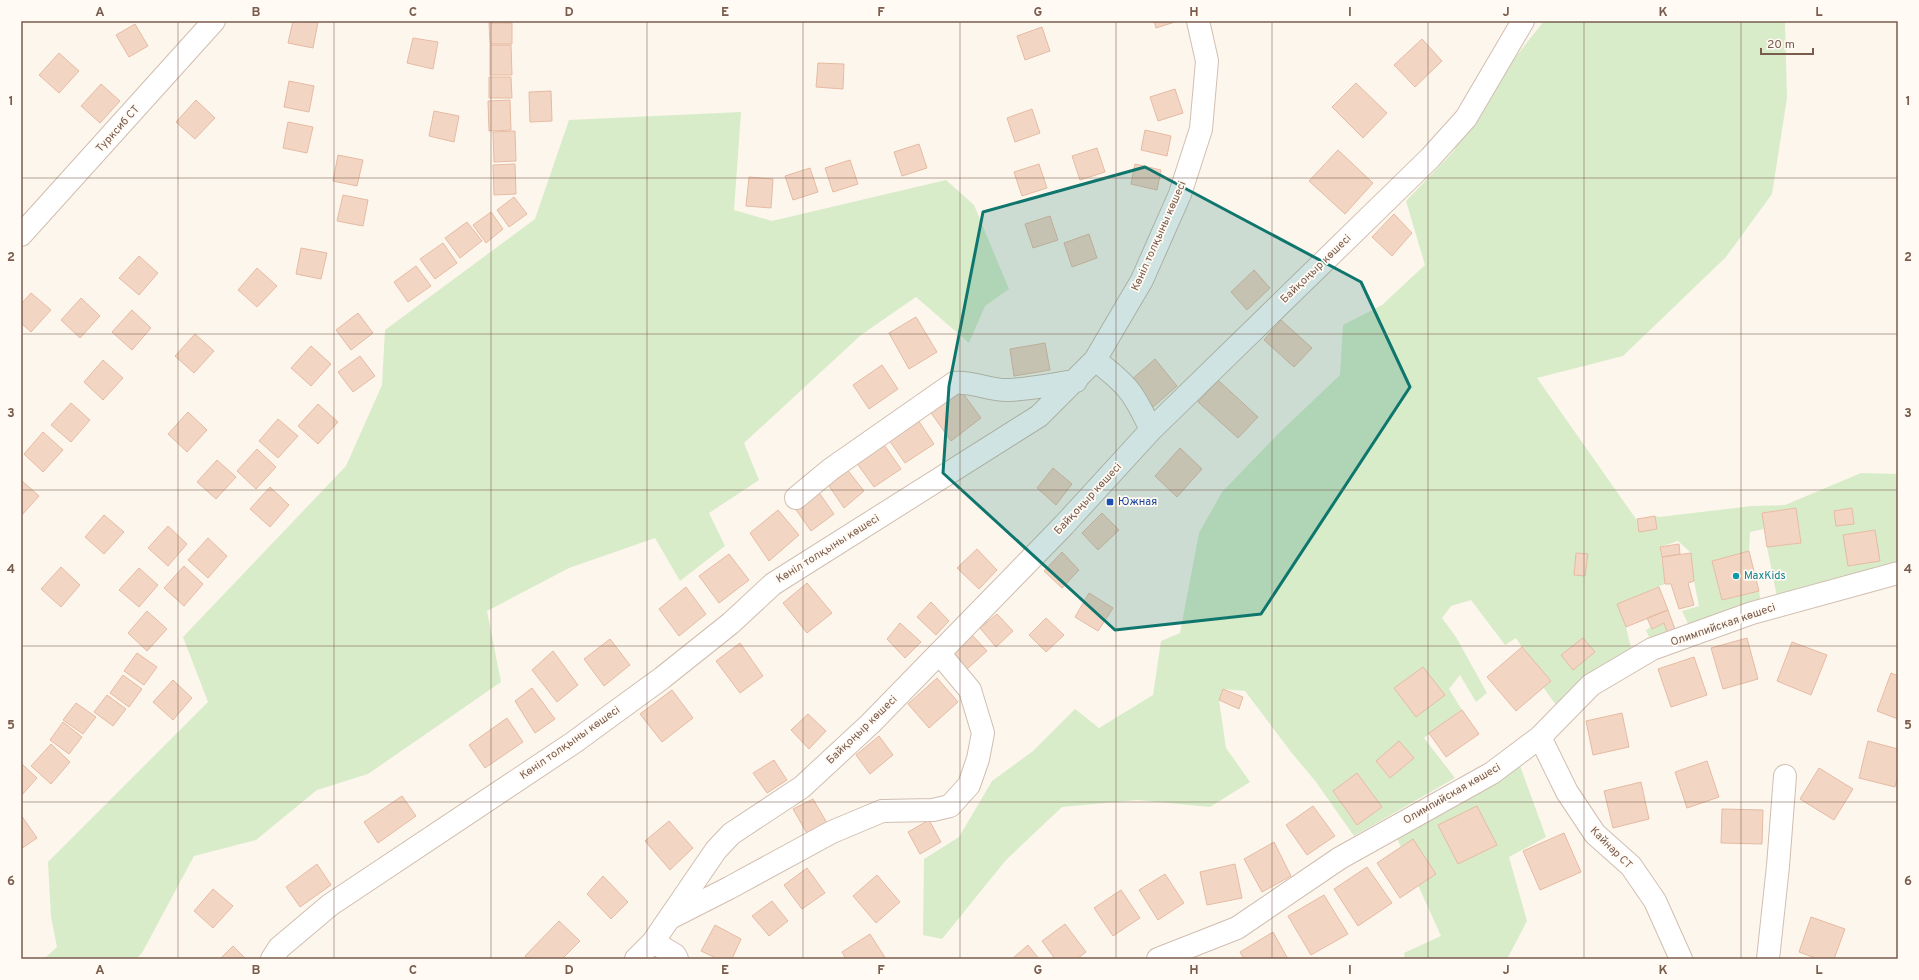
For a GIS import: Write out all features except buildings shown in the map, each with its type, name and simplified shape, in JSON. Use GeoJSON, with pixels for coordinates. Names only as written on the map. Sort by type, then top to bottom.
{"type":"FeatureCollection","features":[{"type":"Feature","properties":{"kind":"street","name":"Турксиб СТ"},"geometry":{"type":"LineString","coordinates":[[21,235],[214,21]]}},
{"type":"Feature","properties":{"kind":"street","name":"Көніл толқыны көшесі"},"geometry":{"type":"LineString","coordinates":[[272,959],[279,948],[330,904],[573,743],[662,678],[731,624],[773,584],[1039,416],[1076,380],[1095,360],[1142,280],[1180,194],[1201,129],[1207,60],[1198,21]]}},
{"type":"Feature","properties":{"kind":"street","name":"Байқоңыр көшесі"},"geometry":{"type":"LineString","coordinates":[[636,959],[653,942],[716,850],[731,834],[802,787],[871,723],[1064,525],[1151,430],[1430,158],[1466,118],[1523,21]]}},
{"type":"Feature","properties":{"kind":"street"},"geometry":{"type":"LineString","coordinates":[[1095,360],[1119,378],[1130,391],[1139,404],[1151,430]]}},
{"type":"Feature","properties":{"kind":"street"},"geometry":{"type":"LineString","coordinates":[[796,498],[831,469],[954,383],[966,381],[976,386],[1008,390],[1076,380]]}},
{"type":"Feature","properties":{"kind":"street","name":"Олимпийская көшесі"},"geometry":{"type":"LineString","coordinates":[[1158,959],[1237,928],[1340,858],[1492,773],[1540,737],[1591,685],[1652,649],[1752,613],[1898,573]]}},
{"type":"Feature","properties":{"kind":"street"},"geometry":{"type":"LineString","coordinates":[[670,917],[729,888],[832,832],[882,811],[933,810],[950,806],[969,785],[978,759],[983,734],[970,690],[940,653]]}},
{"type":"Feature","properties":{"kind":"street","name":"Кайнар СТ"},"geometry":{"type":"LineString","coordinates":[[1540,737],[1567,792],[1595,834],[1631,866],[1655,901],[1682,959]]}},
{"type":"Feature","properties":{"kind":"street"},"geometry":{"type":"LineString","coordinates":[[1768,959],[1778,866],[1785,776]]}},
{"type":"Feature","properties":{"kind":"street"},"geometry":{"type":"LineString","coordinates":[[653,942],[675,955],[677,959]]}},
{"type":"Feature","properties":{"kind":"highlighted area"},"geometry":{"type":"Polygon","coordinates":[[[1145,167],[1361,282],[1410,387],[1261,614],[1115,630],[943,473],[949,386],[983,212],[1145,167]]]}},
{"type":"Feature","properties":{"kind":"green space"},"geometry":{"type":"Polygon","coordinates":[[[1544,21],[1785,21],[1787,98],[1772,194],[1726,257],[1623,356],[1537,378],[1636,519],[1639,532],[1657,529],[1655,516],[1659,517],[1752,506],[1785,505],[1861,473],[1898,474],[1898,566],[1778,602],[1767,547],[1801,543],[1796,508],[1762,513],[1764,529],[1750,532],[1749,551],[1712,561],[1722,600],[1759,591],[1761,603],[1689,626],[1682,611],[1699,606],[1694,581],[1691,553],[1678,541],[1660,547],[1665,584],[1617,604],[1626,627],[1632,652],[1556,705],[1543,687],[1550,681],[1516,638],[1505,645],[1471,600],[1451,606],[1442,618],[1456,637],[1487,693],[1476,702],[1460,675],[1449,689],[1462,710],[1424,738],[1455,778],[1354,836],[1316,782],[1291,752],[1245,691],[1223,689],[1219,700],[1226,748],[1250,782],[1210,807],[1137,800],[1062,807],[1006,860],[942,939],[923,935],[924,859],[959,837],[992,781],[1033,751],[1075,709],[1099,728],[1153,695],[1161,641],[1180,633],[1199,533],[1222,492],[1281,431],[1340,375],[1343,325],[1382,305],[1425,265],[1406,201],[1453,152],[1486,94],[1544,21]],[[1576,553],[1574,575],[1585,576],[1587,554],[1576,553]]]}},
{"type":"Feature","properties":{"kind":"green space"},"geometry":{"type":"Polygon","coordinates":[[[741,112],[734,210],[772,221],[946,180],[974,205],[1009,289],[985,306],[969,343],[916,297],[861,335],[744,443],[759,480],[709,513],[725,546],[680,581],[655,538],[569,568],[487,611],[501,682],[368,774],[317,790],[256,840],[194,856],[142,953],[136,959],[44,959],[57,947],[51,917],[48,862],[208,702],[183,637],[346,466],[382,385],[385,330],[535,219],[569,120],[741,112]]]}},
{"type":"Feature","properties":{"kind":"green space"},"geometry":{"type":"Polygon","coordinates":[[[1664,623],[1668,635],[1651,642],[1646,630],[1651,627],[1652,629],[1664,623]]]}},
{"type":"Feature","properties":{"kind":"green space"},"geometry":{"type":"Polygon","coordinates":[[[1519,763],[1546,837],[1509,857],[1527,921],[1507,959],[1405,959],[1404,953],[1441,936],[1395,834],[1519,763]]]}},
{"type":"Feature","properties":{"kind":"place","name":"Южная"},"geometry":{"type":"Point","coordinates":[1110,502]}},
{"type":"Feature","properties":{"kind":"place","name":"MaxKids"},"geometry":{"type":"Point","coordinates":[1736,576]}}]}
